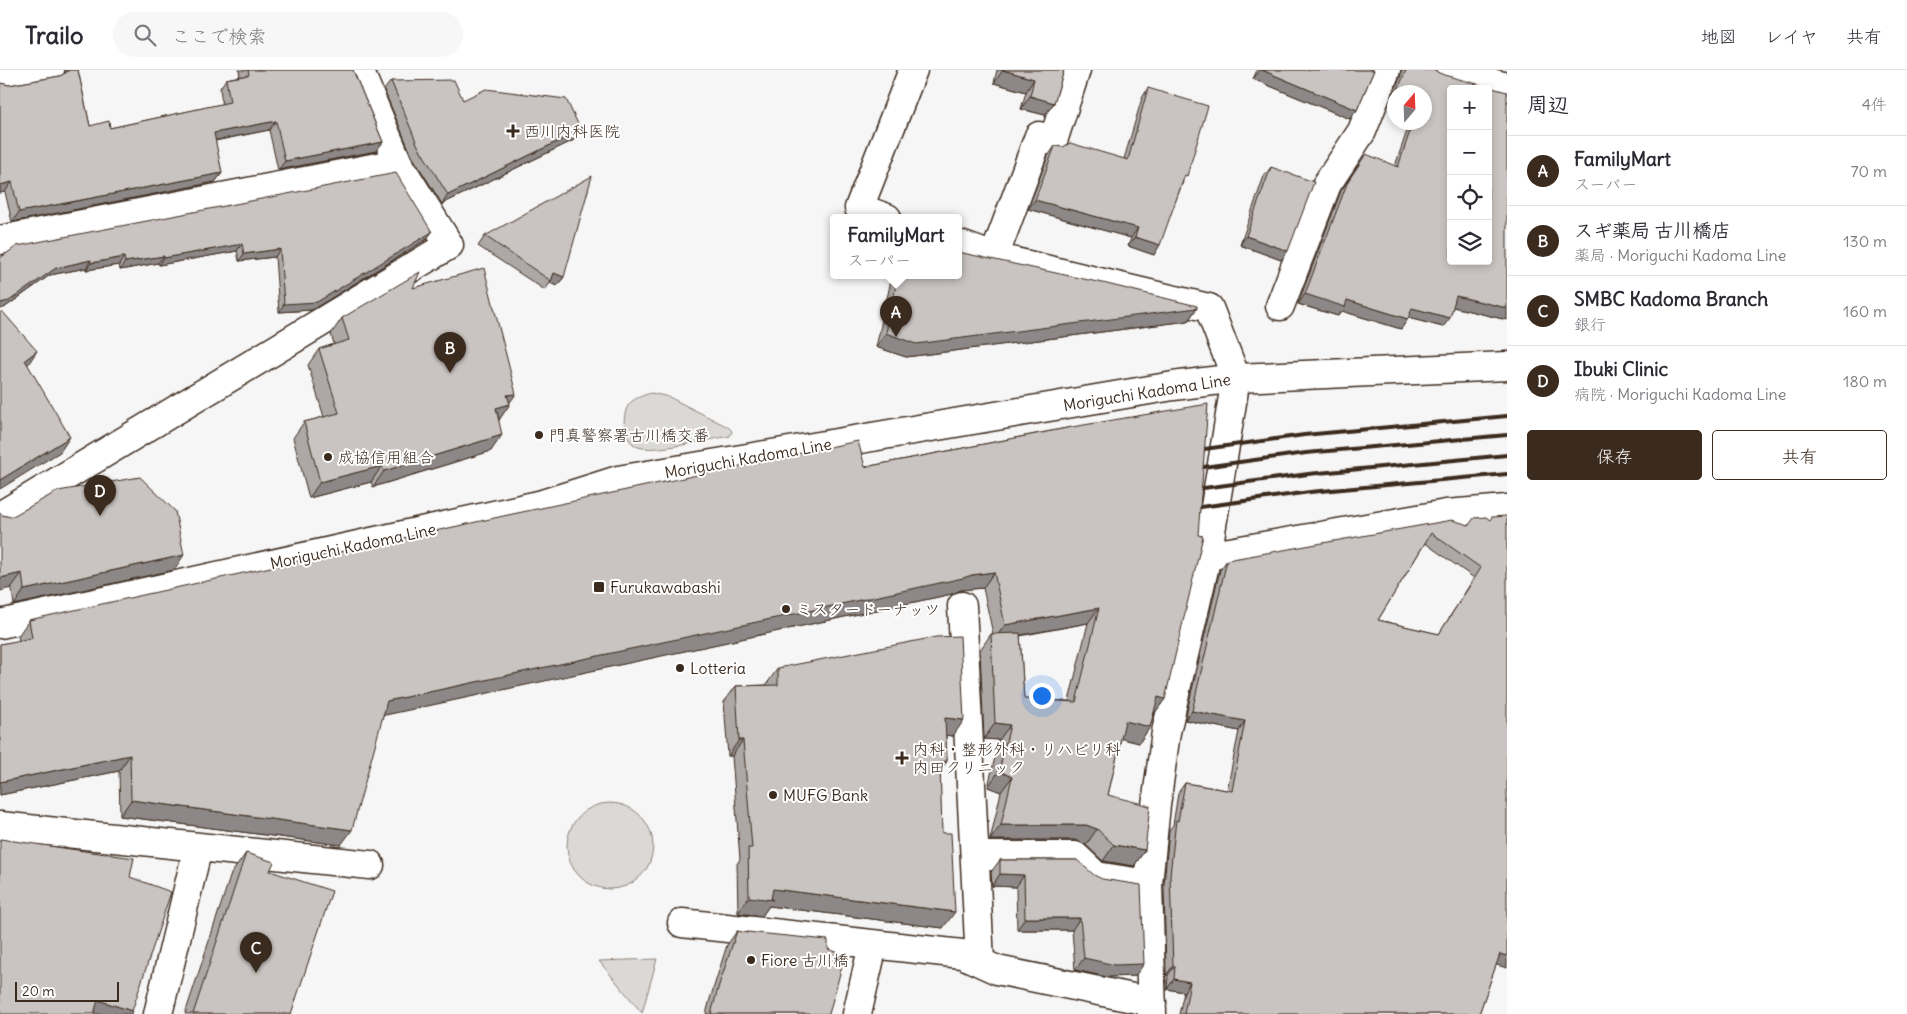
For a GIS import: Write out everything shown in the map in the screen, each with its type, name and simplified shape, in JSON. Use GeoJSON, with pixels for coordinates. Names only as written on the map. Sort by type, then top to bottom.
{"type":"FeatureCollection","features":[{"type":"Feature","properties":{"kind":"street"},"geometry":{"type":"LineString","coordinates":[[5,76],[50,70]]}},
{"type":"Feature","properties":{"kind":"street"},"geometry":{"type":"LineString","coordinates":[[0,516],[449,245],[398,163],[359,70]]}},
{"type":"Feature","properties":{"kind":"street"},"geometry":{"type":"LineString","coordinates":[[876,214],[859,208],[913,70]]}},
{"type":"Feature","properties":{"kind":"street"},"geometry":{"type":"LineString","coordinates":[[994,256],[1039,136],[1053,140],[1076,70]]}},
{"type":"Feature","properties":{"kind":"street"},"geometry":{"type":"LineString","coordinates":[[1280,306],[1327,184],[1362,131],[1386,70]]}},
{"type":"Feature","properties":{"kind":"street"},"geometry":{"type":"LineString","coordinates":[[1441,70],[1507,87]]}},
{"type":"Feature","properties":{"kind":"street"},"geometry":{"type":"LineString","coordinates":[[0,240],[398,163]]}},
{"type":"Feature","properties":{"kind":"street"},"geometry":{"type":"LineString","coordinates":[[682,923],[715,925],[962,954],[996,970],[1152,1008],[1148,884],[1166,732],[1207,556],[1236,378],[1209,308],[994,256],[962,245]]}},
{"type":"Feature","properties":{"kind":"street","name":"Moriguchi Kadoma Line"},"geometry":{"type":"LineString","coordinates":[[0,624],[539,505],[618,480],[1164,387],[1236,378],[1507,366]]}},
{"type":"Feature","properties":{"kind":"street"},"geometry":{"type":"LineString","coordinates":[[1207,556],[1446,514],[1507,509]]}},
{"type":"Feature","properties":{"kind":"street"},"geometry":{"type":"LineString","coordinates":[[962,606],[980,962]]}},
{"type":"Feature","properties":{"kind":"street"},"geometry":{"type":"LineString","coordinates":[[0,826],[370,865]]}},
{"type":"Feature","properties":{"kind":"street"},"geometry":{"type":"LineString","coordinates":[[158,1014],[198,847]]}},
{"type":"Feature","properties":{"kind":"street"},"geometry":{"type":"LineString","coordinates":[[975,856],[1075,856],[1096,876],[1148,884]]}},
{"type":"Feature","properties":{"kind":"street"},"geometry":{"type":"LineString","coordinates":[[857,1014],[873,945]]}},
{"type":"Feature","properties":{"kind":"shaded area"},"geometry":{"type":"Polygon","coordinates":[[[651,393],[669,397],[728,427],[732,431],[730,436],[669,447],[638,447],[633,444],[626,434],[625,414],[632,401],[651,393]]]}},
{"type":"Feature","properties":{"kind":"shaded area"},"geometry":{"type":"Polygon","coordinates":[[[610,803],[626,806],[634,810],[646,822],[650,830],[653,846],[650,862],[646,870],[634,882],[626,886],[610,889],[594,886],[586,882],[574,870],[570,862],[567,846],[570,830],[574,822],[586,810],[594,806],[610,803]]]}},
{"type":"Feature","properties":{"kind":"shaded area"},"geometry":{"type":"Polygon","coordinates":[[[657,959],[642,1013],[599,961],[657,959]]]}},
{"type":"Feature","properties":{"kind":"building"},"geometry":{"type":"Polygon","coordinates":[[[69,70],[78,70],[90,126],[109,121],[110,128],[230,102],[226,79],[249,75],[248,70],[353,70],[383,142],[285,161],[276,121],[214,133],[222,173],[19,212],[12,182],[0,185],[0,83],[9,85],[60,76],[69,70]]]}},
{"type":"Feature","properties":{"kind":"building"},"geometry":{"type":"Polygon","coordinates":[[[1003,70],[1064,70],[1054,103],[1030,96],[1034,79],[1003,70]]]}},
{"type":"Feature","properties":{"kind":"building"},"geometry":{"type":"Polygon","coordinates":[[[1262,70],[1374,70],[1357,110],[1262,70]]]}},
{"type":"Feature","properties":{"kind":"building"},"geometry":{"type":"Polygon","coordinates":[[[1406,70],[1436,70],[1444,75],[1481,85],[1447,85],[1447,265],[1492,265],[1492,88],[1507,92],[1507,308],[1456,296],[1450,318],[1412,308],[1408,319],[1347,300],[1345,307],[1305,294],[1348,181],[1366,154],[1398,167],[1410,130],[1432,130],[1432,85],[1400,85],[1406,70]]]}},
{"type":"Feature","properties":{"kind":"building"},"geometry":{"type":"Polygon","coordinates":[[[454,80],[463,100],[486,89],[566,99],[581,130],[448,195],[418,146],[391,81],[454,80]]]}},
{"type":"Feature","properties":{"kind":"building"},"geometry":{"type":"Polygon","coordinates":[[[1148,88],[1208,106],[1187,176],[1185,175],[1160,245],[1135,237],[1138,228],[1035,200],[1055,146],[1063,147],[1070,143],[1128,160],[1148,88]]]}},
{"type":"Feature","properties":{"kind":"building"},"geometry":{"type":"Polygon","coordinates":[[[1271,167],[1314,182],[1288,251],[1246,236],[1271,167]]]}},
{"type":"Feature","properties":{"kind":"building"},"geometry":{"type":"Polygon","coordinates":[[[396,173],[432,232],[317,302],[284,304],[280,249],[244,254],[242,244],[164,258],[164,256],[125,262],[124,257],[91,263],[91,260],[56,268],[9,301],[0,303],[0,258],[17,246],[396,173]]]}},
{"type":"Feature","properties":{"kind":"building"},"geometry":{"type":"Polygon","coordinates":[[[592,176],[564,277],[554,273],[551,281],[485,236],[592,176]]]}},
{"type":"Feature","properties":{"kind":"building"},"geometry":{"type":"Polygon","coordinates":[[[962,253],[1107,284],[1197,306],[1197,308],[916,344],[886,333],[897,279],[962,279],[962,253]]]}},
{"type":"Feature","properties":{"kind":"building"},"geometry":{"type":"Polygon","coordinates":[[[484,268],[516,394],[507,395],[510,404],[496,408],[502,435],[384,471],[382,466],[320,482],[304,422],[339,413],[319,349],[349,340],[342,318],[420,272],[413,288],[484,268]]]}},
{"type":"Feature","properties":{"kind":"building"},"geometry":{"type":"Polygon","coordinates":[[[2,311],[37,351],[25,360],[70,437],[0,480],[0,313],[2,311]]]}},
{"type":"Feature","properties":{"kind":"building"},"geometry":{"type":"Polygon","coordinates":[[[1208,404],[1198,535],[1203,536],[1165,699],[1158,697],[1150,727],[1125,721],[1108,795],[1150,806],[1145,850],[1114,845],[1097,829],[1086,825],[1001,825],[1012,777],[999,771],[1010,725],[995,723],[991,634],[1020,633],[1024,699],[1076,702],[1099,608],[1005,625],[994,572],[972,575],[387,701],[352,830],[131,800],[130,755],[0,782],[0,644],[32,638],[29,620],[508,515],[858,441],[865,467],[1072,427],[1208,404]]]}},
{"type":"Feature","properties":{"kind":"building"},"geometry":{"type":"Polygon","coordinates":[[[140,477],[175,511],[184,555],[24,590],[22,573],[0,578],[0,512],[2,515],[11,517],[58,491],[140,477]]]}},
{"type":"Feature","properties":{"kind":"building"},"geometry":{"type":"Polygon","coordinates":[[[1507,516],[1507,956],[1500,954],[1479,1014],[1184,1014],[1190,982],[1174,979],[1175,966],[1173,966],[1170,875],[1176,820],[1178,821],[1185,783],[1232,791],[1245,721],[1192,711],[1227,560],[1452,520],[1469,525],[1474,518],[1486,517],[1490,520],[1492,517],[1507,516]],[[1431,533],[1378,620],[1439,634],[1481,568],[1431,533]]]}},
{"type":"Feature","properties":{"kind":"building"},"geometry":{"type":"Polygon","coordinates":[[[960,636],[964,720],[945,718],[947,761],[940,762],[942,833],[951,833],[955,912],[773,889],[771,899],[773,900],[749,897],[748,848],[752,848],[743,740],[739,740],[736,686],[778,685],[778,668],[936,637],[960,636]]]}},
{"type":"Feature","properties":{"kind":"building"},"geometry":{"type":"Polygon","coordinates":[[[0,839],[134,858],[130,877],[171,892],[132,1011],[98,1000],[94,1014],[0,1014],[0,839]]]}},
{"type":"Feature","properties":{"kind":"building"},"geometry":{"type":"Polygon","coordinates":[[[246,853],[274,862],[270,871],[332,891],[291,1014],[193,1014],[246,853]]]}},
{"type":"Feature","properties":{"kind":"building"},"geometry":{"type":"Polygon","coordinates":[[[1000,860],[1077,860],[1094,875],[1102,879],[1141,885],[1144,964],[1115,965],[1084,958],[1080,918],[1025,918],[1024,875],[1000,874],[1000,860]]]}},
{"type":"Feature","properties":{"kind":"building"},"geometry":{"type":"Polygon","coordinates":[[[737,931],[828,940],[828,949],[845,955],[829,1014],[711,1014],[737,931]]]}},
{"type":"Feature","properties":{"kind":"railway"},"geometry":{"type":"LineString","coordinates":[[1190,451],[1304,435],[1507,416]]}},
{"type":"Feature","properties":{"kind":"railway"},"geometry":{"type":"LineString","coordinates":[[1189,469],[1306,453],[1507,435]]}},
{"type":"Feature","properties":{"kind":"railway"},"geometry":{"type":"LineString","coordinates":[[1189,490],[1308,474],[1507,455]]}},
{"type":"Feature","properties":{"kind":"railway"},"geometry":{"type":"LineString","coordinates":[[1186,509],[1310,492],[1507,474]]}},
{"type":"Feature","properties":{"kind":"place","name":"西川内科医院"},"geometry":{"type":"Point","coordinates":[513,131]}},
{"type":"Feature","properties":{"kind":"place","name":"FamilyMart"},"geometry":{"type":"Point","coordinates":[896,337]}},
{"type":"Feature","properties":{"kind":"place","name":"スギ薬局 古川橋店"},"geometry":{"type":"Point","coordinates":[450,373]}},
{"type":"Feature","properties":{"kind":"place","name":"門真警察署古川橋交番"},"geometry":{"type":"Point","coordinates":[539,435]}},
{"type":"Feature","properties":{"kind":"place","name":"成協信用組合"},"geometry":{"type":"Point","coordinates":[328,457]}},
{"type":"Feature","properties":{"kind":"place","name":"Ibuki Clinic"},"geometry":{"type":"Point","coordinates":[100,516]}},
{"type":"Feature","properties":{"kind":"place","name":"Furukawabashi"},"geometry":{"type":"Point","coordinates":[599,587]}},
{"type":"Feature","properties":{"kind":"place","name":"ミスタードーナッツ"},"geometry":{"type":"Point","coordinates":[786,609]}},
{"type":"Feature","properties":{"kind":"place","name":"Lotteria"},"geometry":{"type":"Point","coordinates":[680,668]}},
{"type":"Feature","properties":{"kind":"place","name":"内科・整形外科・リハビリ科 内田クリニック"},"geometry":{"type":"Point","coordinates":[902,758]}},
{"type":"Feature","properties":{"kind":"place","name":"MUFG Bank"},"geometry":{"type":"Point","coordinates":[773,795]}},
{"type":"Feature","properties":{"kind":"place","name":"Fiore 古川橋"},"geometry":{"type":"Point","coordinates":[751,960]}},
{"type":"Feature","properties":{"kind":"place","name":"SMBC Kadoma Branch"},"geometry":{"type":"Point","coordinates":[256,973]}}]}
